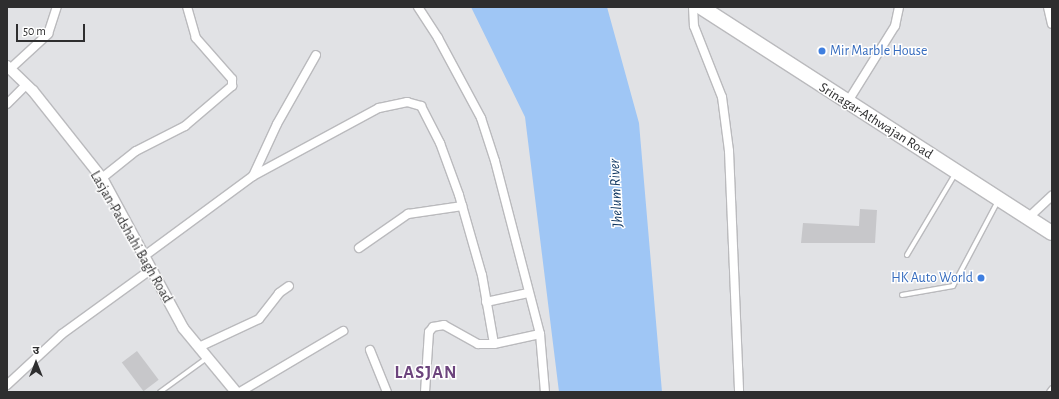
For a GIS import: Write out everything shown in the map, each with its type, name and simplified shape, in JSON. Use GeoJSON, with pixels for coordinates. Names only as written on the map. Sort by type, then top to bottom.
{"type":"FeatureCollection","features":[{"type":"Feature","properties":{"kind":"highway","name":"Srinagar-Athwajan Road"},"geometry":{"type":"LineString","coordinates":[[701,7],[847,103],[1052,233]]}},
{"type":"Feature","properties":{"kind":"street"},"geometry":{"type":"LineString","coordinates":[[9,67],[48,34],[57,7]]}},
{"type":"Feature","properties":{"kind":"street"},"geometry":{"type":"LineString","coordinates":[[102,178],[146,144],[185,126],[232,86],[232,79],[196,38],[187,7]]}},
{"type":"Feature","properties":{"kind":"street"},"geometry":{"type":"LineString","coordinates":[[418,7],[438,38],[481,118],[510,215],[528,294],[540,334],[545,392]]}},
{"type":"Feature","properties":{"kind":"street"},"geometry":{"type":"LineString","coordinates":[[693,7],[694,26],[722,97],[728,143],[739,392]]}},
{"type":"Feature","properties":{"kind":"street"},"geometry":{"type":"LineString","coordinates":[[847,103],[895,26],[899,7]]}},
{"type":"Feature","properties":{"kind":"street"},"geometry":{"type":"LineString","coordinates":[[1048,7],[1052,24]]}},
{"type":"Feature","properties":{"kind":"street"},"geometry":{"type":"LineString","coordinates":[[253,176],[276,124],[316,55]]}},
{"type":"Feature","properties":{"kind":"street","name":"Lasjan-Padshahi Bagh Road"},"geometry":{"type":"LineString","coordinates":[[9,67],[26,85],[102,178],[150,270],[198,347],[236,392]]}},
{"type":"Feature","properties":{"kind":"street"},"geometry":{"type":"LineString","coordinates":[[7,104],[26,85]]}},
{"type":"Feature","properties":{"kind":"street"},"geometry":{"type":"LineString","coordinates":[[143,257],[253,176],[368,112],[416,102],[427,113],[462,206],[482,275],[494,344]]}},
{"type":"Feature","properties":{"kind":"street"},"geometry":{"type":"LineString","coordinates":[[1028,218],[1052,196]]}},
{"type":"Feature","properties":{"kind":"street"},"geometry":{"type":"LineString","coordinates":[[359,248],[408,214],[462,206]]}},
{"type":"Feature","properties":{"kind":"street"},"geometry":{"type":"LineString","coordinates":[[7,385],[62,334],[150,270]]}},
{"type":"Feature","properties":{"kind":"street"},"geometry":{"type":"LineString","coordinates":[[198,347],[259,319],[279,294],[289,286]]}},
{"type":"Feature","properties":{"kind":"street"},"geometry":{"type":"LineString","coordinates":[[486,302],[528,294]]}},
{"type":"Feature","properties":{"kind":"street"},"geometry":{"type":"LineString","coordinates":[[425,392],[428,338],[433,326],[444,325],[478,344],[494,344],[540,334]]}},
{"type":"Feature","properties":{"kind":"street"},"geometry":{"type":"LineString","coordinates":[[240,392],[343,331]]}},
{"type":"Feature","properties":{"kind":"street"},"geometry":{"type":"LineString","coordinates":[[370,350],[387,392]]}},
{"type":"Feature","properties":{"kind":"lane"},"geometry":{"type":"LineString","coordinates":[[907,255],[956,172]]}},
{"type":"Feature","properties":{"kind":"lane"},"geometry":{"type":"LineString","coordinates":[[902,295],[953,286],[999,199]]}},
{"type":"Feature","properties":{"kind":"lane"},"geometry":{"type":"LineString","coordinates":[[160,392],[208,357]]}},
{"type":"Feature","properties":{"kind":"lane"},"geometry":{"type":"LineString","coordinates":[[1049,392],[1052,388]]}},
{"type":"Feature","properties":{"kind":"water","name":"Jhelum River"},"geometry":{"type":"Polygon","coordinates":[[[471,7],[607,7],[639,123],[662,392],[559,392],[525,117],[471,7]]]}},
{"type":"Feature","properties":{"kind":"building"},"geometry":{"type":"Polygon","coordinates":[[[860,209],[877,210],[875,243],[801,243],[803,223],[859,226],[860,209]]]}},
{"type":"Feature","properties":{"kind":"building"},"geometry":{"type":"Polygon","coordinates":[[[137,351],[159,380],[143,391],[122,362],[137,351]]]}},
{"type":"Feature","properties":{"kind":"place","name":"Mir Marble House"},"geometry":{"type":"Point","coordinates":[822,51]}},
{"type":"Feature","properties":{"kind":"place","name":"HK Auto World"},"geometry":{"type":"Point","coordinates":[981,278]}},
{"type":"Feature","properties":{"kind":"district","name":"LASJAN"},"geometry":{"type":"Point","coordinates":[426,373]}}]}
